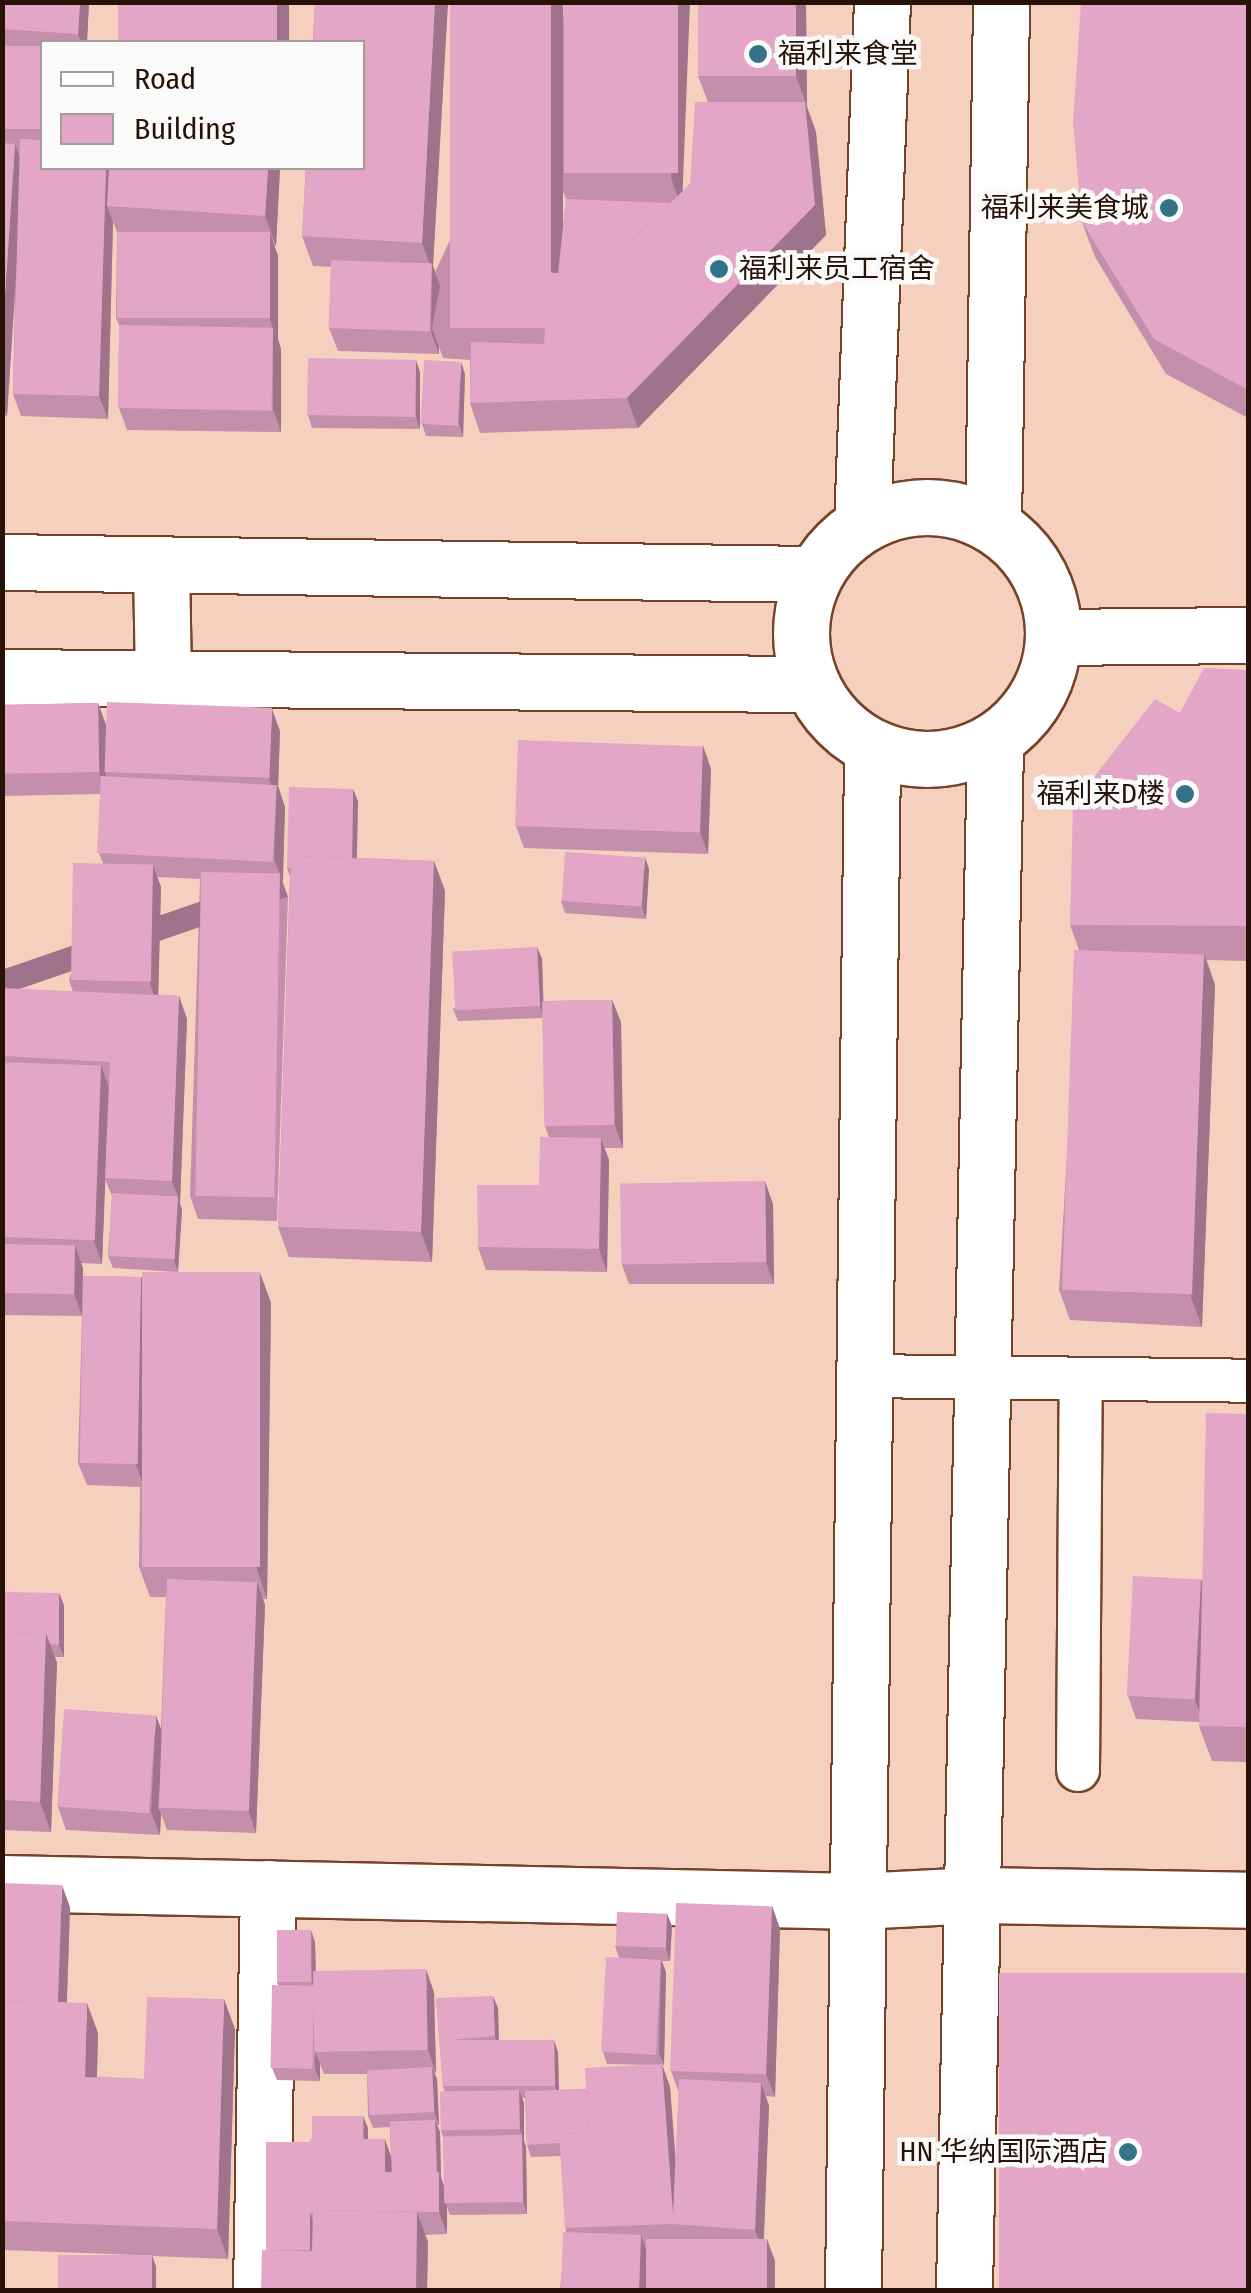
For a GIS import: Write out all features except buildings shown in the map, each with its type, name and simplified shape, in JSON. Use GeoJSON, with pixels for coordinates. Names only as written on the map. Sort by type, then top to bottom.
{"type":"FeatureCollection","features":[{"type":"Feature","properties":{"kind":"street"},"geometry":{"type":"LineString","coordinates":[[862,524],[882,2]]}},
{"type":"Feature","properties":{"kind":"street"},"geometry":{"type":"LineString","coordinates":[[993,525],[1002,2]]}},
{"type":"Feature","properties":{"kind":"street"},"geometry":{"type":"LineString","coordinates":[[904,508],[949,508],[993,525],[1026,554],[1048,594],[1054,637],[1048,672],[1028,711],[996,741],[955,757],[910,760],[872,748],[836,721],[810,684],[800,641],[814,574],[828,552],[862,524],[904,508]]}},
{"type":"Feature","properties":{"kind":"street"},"geometry":{"type":"LineString","coordinates":[[2,562],[814,574]]}},
{"type":"Feature","properties":{"kind":"street"},"geometry":{"type":"LineString","coordinates":[[161,565],[163,678]]}},
{"type":"Feature","properties":{"kind":"street"},"geometry":{"type":"LineString","coordinates":[[1054,637],[1248,635]]}},
{"type":"Feature","properties":{"kind":"street"},"geometry":{"type":"LineString","coordinates":[[2,677],[810,684]]}},
{"type":"Feature","properties":{"kind":"street"},"geometry":{"type":"LineString","coordinates":[[964,2290],[976,1895],[980,1380],[996,741]]}},
{"type":"Feature","properties":{"kind":"street"},"geometry":{"type":"LineString","coordinates":[[853,2290],[872,748]]}},
{"type":"Feature","properties":{"kind":"street"},"geometry":{"type":"LineString","coordinates":[[2,1883],[858,1901],[976,1895],[1248,1900]]}},
{"type":"Feature","properties":{"kind":"street"},"geometry":{"type":"LineString","coordinates":[[261,2290],[268,1888]]}},
{"type":"Feature","properties":{"kind":"lane"},"geometry":{"type":"LineString","coordinates":[[862,1376],[1082,1382],[1248,1381]]}},
{"type":"Feature","properties":{"kind":"lane"},"geometry":{"type":"LineString","coordinates":[[1078,1770],[1082,1382]]}},
{"type":"Feature","properties":{"kind":"place","name":"福利来食堂"},"geometry":{"type":"Point","coordinates":[758,54]}},
{"type":"Feature","properties":{"kind":"place","name":"福利来美食城"},"geometry":{"type":"Point","coordinates":[1169,208]}},
{"type":"Feature","properties":{"kind":"place","name":"福利来员工宿舍"},"geometry":{"type":"Point","coordinates":[719,269]}},
{"type":"Feature","properties":{"kind":"place","name":"福利来D楼"},"geometry":{"type":"Point","coordinates":[1185,794]}},
{"type":"Feature","properties":{"kind":"place","name":"HN 华纳国际酒店"},"geometry":{"type":"Point","coordinates":[1128,2152]}}]}
